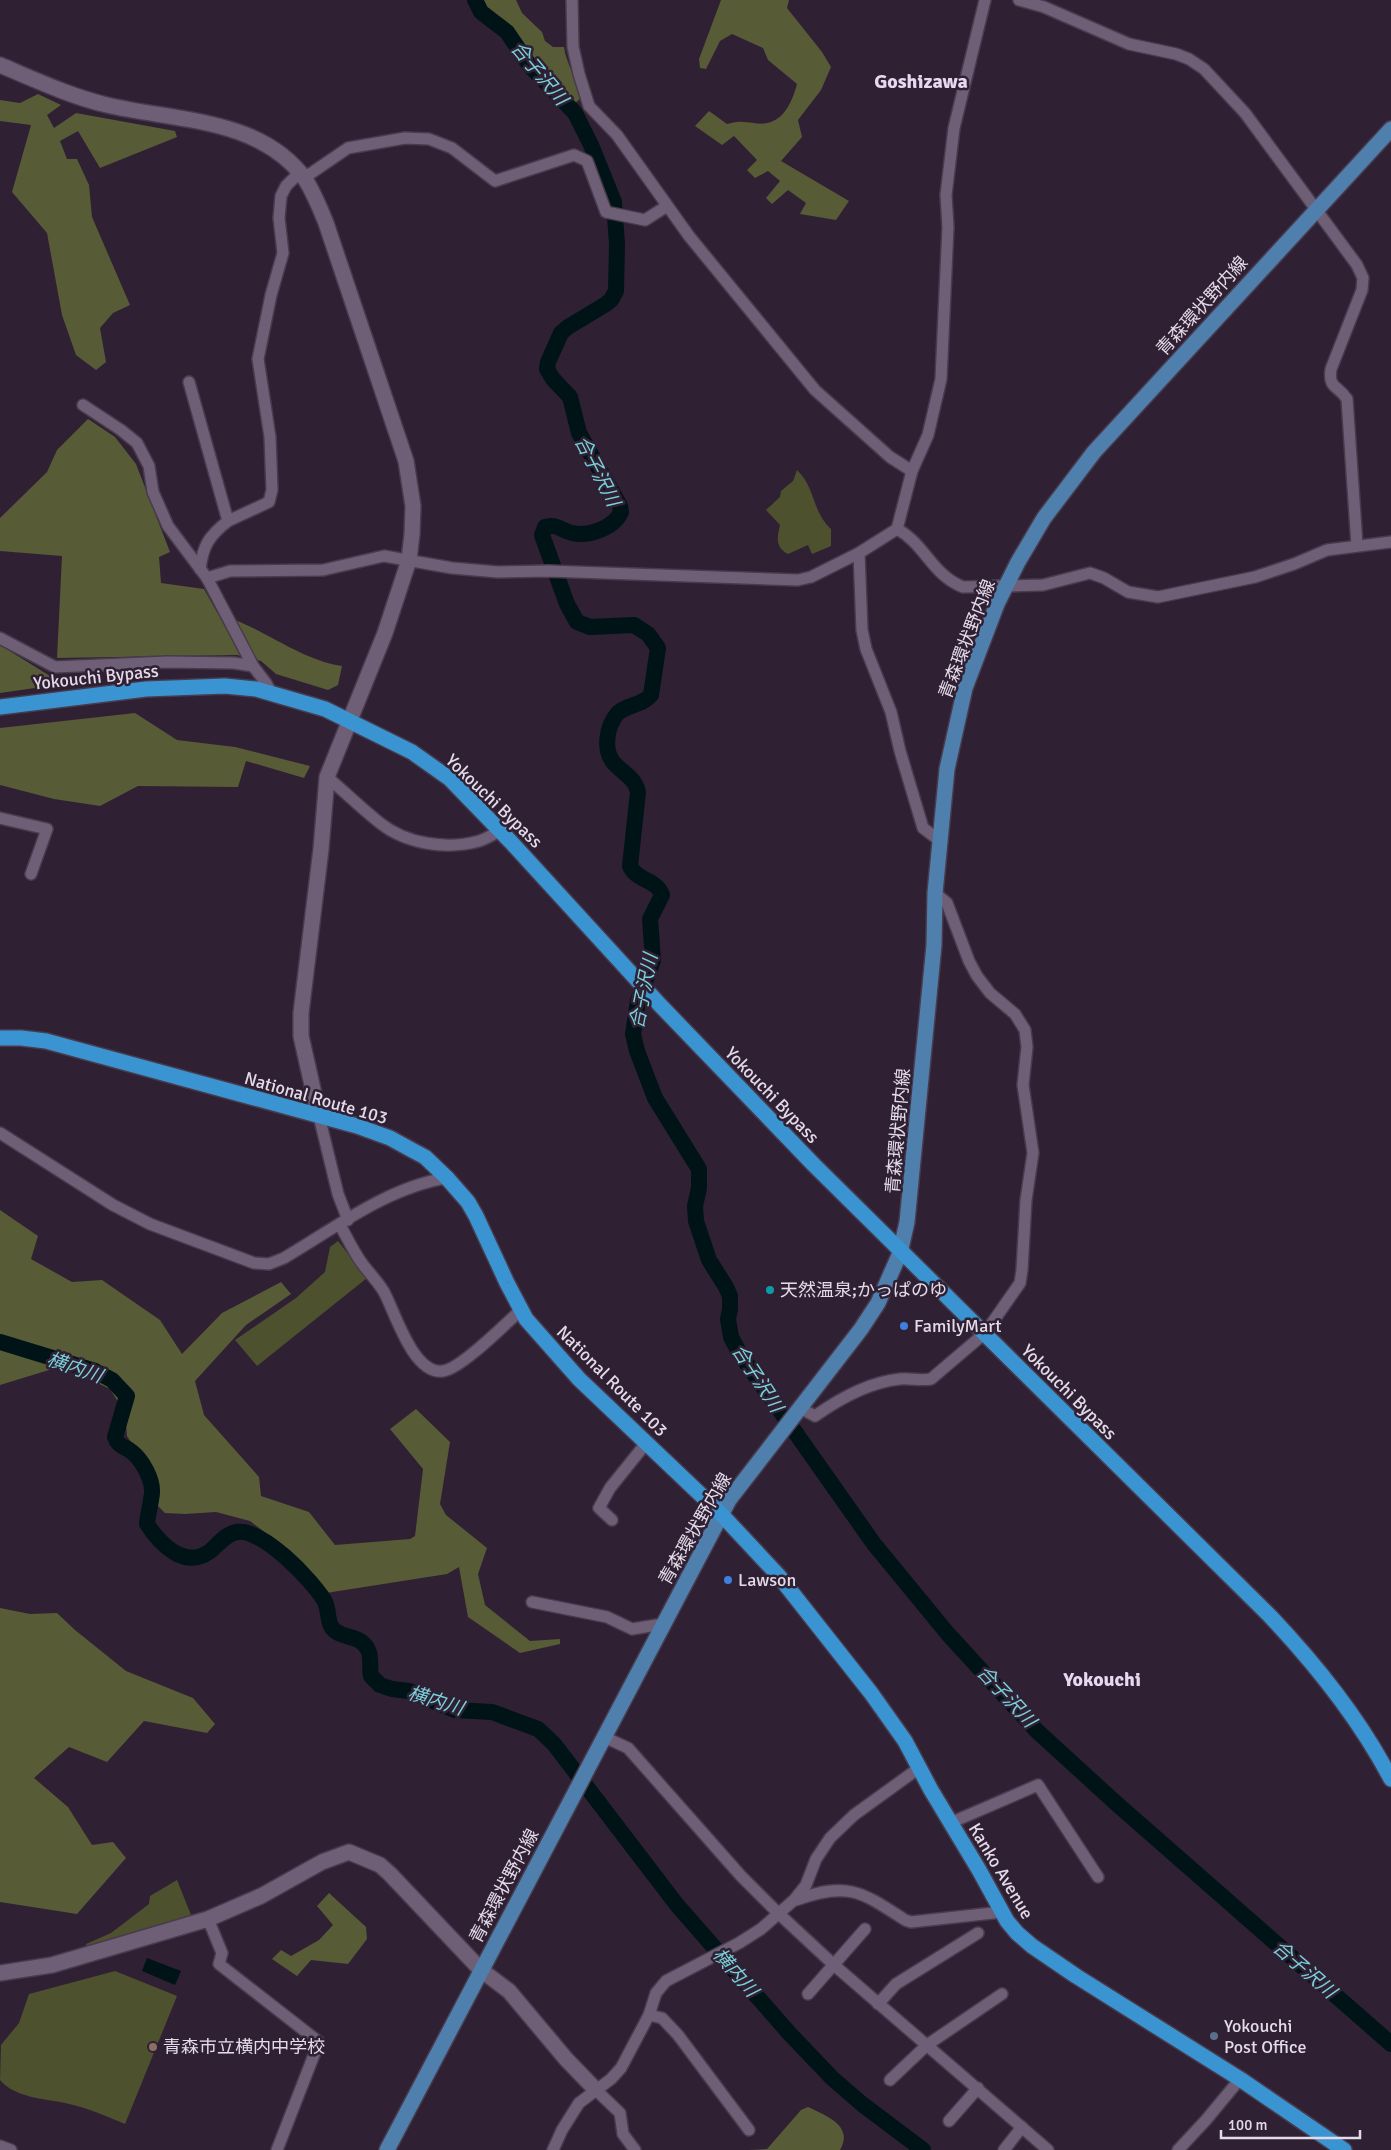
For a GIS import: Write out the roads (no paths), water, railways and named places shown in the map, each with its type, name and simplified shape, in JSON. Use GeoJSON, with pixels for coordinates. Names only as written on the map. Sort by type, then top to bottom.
{"type":"FeatureCollection","features":[{"type":"Feature","properties":{"kind":"highway","name":"Yokouchi Bypass"},"geometry":{"type":"LineString","coordinates":[[0,708],[146,689],[225,686],[256,689],[325,709],[412,752],[450,779],[771,1122],[900,1253],[985,1334],[1300,1649],[1361,1727],[1391,1779]]}},
{"type":"Feature","properties":{"kind":"highway","name":"National Route 103"},"geometry":{"type":"LineString","coordinates":[[0,1038],[21,1038],[46,1042],[357,1126],[390,1138],[425,1157],[468,1202],[521,1310],[579,1379],[721,1514]]}},
{"type":"Feature","properties":{"kind":"highway","name":"Kanko Avenue"},"geometry":{"type":"LineString","coordinates":[[721,1514],[778,1575],[871,1693],[904,1740],[1002,1912],[1017,1933],[1032,1946],[1076,1976],[1240,2079],[1344,2150]]}},
{"type":"Feature","properties":{"kind":"main road","name":"青森環状野内線"},"geometry":{"type":"LineString","coordinates":[[387,2150],[729,1500],[861,1329],[878,1303],[900,1253],[911,1201],[934,945],[939,840],[947,768],[965,688],[997,604],[1018,562],[1044,518],[1094,452],[1391,129]]}},
{"type":"Feature","properties":{"kind":"street"},"geometry":{"type":"LineString","coordinates":[[572,0],[573,47],[578,74],[589,106],[617,135],[666,206],[727,284],[815,390],[890,457],[912,472]]}},
{"type":"Feature","properties":{"kind":"street"},"geometry":{"type":"LineString","coordinates":[[203,574],[230,571],[323,570],[384,556],[452,568],[498,572],[548,571],[798,580],[811,576],[859,553],[897,529],[912,472],[928,435],[941,379],[948,227],[946,195],[952,147],[965,77],[985,0]]}},
{"type":"Feature","properties":{"kind":"street"},"geometry":{"type":"LineString","coordinates":[[1019,0],[1044,7],[1129,44],[1176,54],[1189,59],[1204,69],[1245,113],[1357,265],[1363,278],[1362,290],[1331,369],[1330,379],[1333,386],[1343,393],[1348,404],[1357,545]]}},
{"type":"Feature","properties":{"kind":"street"},"geometry":{"type":"LineString","coordinates":[[0,65],[104,104],[140,113],[209,123],[257,139],[285,159],[302,175],[317,202],[406,460],[413,506],[409,560],[385,633],[328,778],[301,1013],[301,1036],[344,1223],[359,1258],[384,1292],[400,1330],[411,1349],[420,1360],[435,1371],[442,1371],[457,1365],[521,1310]]}},
{"type":"Feature","properties":{"kind":"street"},"geometry":{"type":"LineString","coordinates":[[203,574],[202,555],[212,534],[228,521],[269,502],[272,490],[270,437],[258,359],[271,295],[283,253],[279,218],[281,196],[286,186],[348,148],[406,138],[429,138],[452,148],[495,181],[574,155],[587,161],[606,212],[609,214],[645,220],[666,206]]}},
{"type":"Feature","properties":{"kind":"street"},"geometry":{"type":"LineString","coordinates":[[190,382],[228,521]]}},
{"type":"Feature","properties":{"kind":"street"},"geometry":{"type":"LineString","coordinates":[[83,405],[137,443],[149,466],[153,492],[168,526],[203,574],[253,666],[272,694]]}},
{"type":"Feature","properties":{"kind":"street"},"geometry":{"type":"LineString","coordinates":[[897,529],[915,542],[939,573],[951,582],[963,587],[1043,585],[1090,573],[1104,578],[1128,592],[1158,597],[1256,577],[1327,550],[1391,542]]}},
{"type":"Feature","properties":{"kind":"street"},"geometry":{"type":"LineString","coordinates":[[859,553],[862,630],[866,649],[891,712],[900,752],[923,828],[939,840]]}},
{"type":"Feature","properties":{"kind":"street"},"geometry":{"type":"LineString","coordinates":[[0,638],[54,667],[167,662],[234,663],[253,666]]}},
{"type":"Feature","properties":{"kind":"street"},"geometry":{"type":"LineString","coordinates":[[328,778],[381,824],[397,834],[423,843],[447,845],[479,841],[500,831]]}},
{"type":"Feature","properties":{"kind":"street"},"geometry":{"type":"LineString","coordinates":[[0,818],[47,829],[31,874]]}},
{"type":"Feature","properties":{"kind":"street"},"geometry":{"type":"LineString","coordinates":[[798,1410],[815,1416],[838,1400],[853,1393],[900,1379],[931,1379],[985,1334],[1020,1283],[1026,1200],[1033,1153],[1023,1085],[1027,1047],[1025,1030],[1015,1014],[990,992],[977,976],[947,903],[935,893]]}},
{"type":"Feature","properties":{"kind":"street"},"geometry":{"type":"LineString","coordinates":[[0,1133],[113,1205],[150,1224],[254,1263],[268,1264],[284,1258],[396,1192],[427,1181],[447,1178]]}},
{"type":"Feature","properties":{"kind":"street"},"geometry":{"type":"LineString","coordinates":[[612,1520],[599,1508],[610,1488],[647,1442]]}},
{"type":"Feature","properties":{"kind":"street"},"geometry":{"type":"LineString","coordinates":[[532,1602],[607,1617],[632,1629],[663,1624]]}},
{"type":"Feature","properties":{"kind":"street"},"geometry":{"type":"LineString","coordinates":[[604,1737],[628,1748],[741,1876],[778,1913],[878,2004],[1048,2150]]}},
{"type":"Feature","properties":{"kind":"street"},"geometry":{"type":"LineString","coordinates":[[553,2150],[579,2103],[595,2089],[611,2079],[622,2068],[649,2015],[656,1993],[661,1985],[673,1976],[739,1943],[761,1929],[794,1900],[806,1886],[816,1859],[830,1838],[854,1815],[919,1768]]}},
{"type":"Feature","properties":{"kind":"street"},"geometry":{"type":"LineString","coordinates":[[950,1823],[1038,1785],[1098,1877]]}},
{"type":"Feature","properties":{"kind":"street"},"geometry":{"type":"LineString","coordinates":[[0,1973],[52,1965],[208,1919],[261,1896],[322,1862],[349,1852],[380,1865],[481,1970],[510,1991],[566,2060],[620,2113],[623,2134],[635,2150]]}},
{"type":"Feature","properties":{"kind":"street"},"geometry":{"type":"LineString","coordinates":[[794,1900],[823,1892],[854,1891],[867,1896],[911,1922],[1002,1912]]}},
{"type":"Feature","properties":{"kind":"street"},"geometry":{"type":"LineString","coordinates":[[208,1919],[222,1954],[219,1964],[319,2042],[278,2150]]}},
{"type":"Feature","properties":{"kind":"street"},"geometry":{"type":"LineString","coordinates":[[808,1994],[865,1929]]}},
{"type":"Feature","properties":{"kind":"street"},"geometry":{"type":"LineString","coordinates":[[878,2004],[896,1984],[978,1933]]}},
{"type":"Feature","properties":{"kind":"street"},"geometry":{"type":"LineString","coordinates":[[890,2080],[927,2045],[1002,1994]]}},
{"type":"Feature","properties":{"kind":"street"},"geometry":{"type":"LineString","coordinates":[[649,2015],[662,2018],[678,2035],[749,2130]]}},
{"type":"Feature","properties":{"kind":"street"},"geometry":{"type":"LineString","coordinates":[[1178,2150],[1240,2079]]}},
{"type":"Feature","properties":{"kind":"street"},"geometry":{"type":"LineString","coordinates":[[949,2121],[978,2088]]}},
{"type":"Feature","properties":{"kind":"street"},"geometry":{"type":"LineString","coordinates":[[1004,2150],[1022,2127]]}},
{"type":"Feature","properties":{"kind":"street"},"geometry":{"type":"LineString","coordinates":[[0,2146],[11,2150]]}},
{"type":"Feature","properties":{"kind":"waterway","name":"合子沢川"},"geometry":{"type":"LineString","coordinates":[[475,0],[481,12],[507,32],[530,66],[575,113],[591,145],[614,202],[617,244],[616,291],[611,300],[606,304],[561,333],[548,362],[547,369],[553,379],[570,397],[579,433],[620,506],[621,512],[613,523],[600,530],[578,534],[549,526],[545,527],[542,535],[567,604],[577,622],[590,627],[634,625],[648,634],[658,648],[651,695],[647,699],[625,708],[617,714],[611,725],[607,744],[613,762],[631,779],[638,792],[630,866],[637,875],[656,886],[662,895],[650,919],[653,960],[638,1001],[633,1034],[637,1051],[655,1098],[699,1169],[699,1188],[695,1206],[696,1221],[709,1260],[730,1296],[728,1319],[731,1337],[740,1354],[874,1544],[948,1634],[1037,1731],[1117,1804],[1391,2044]]}},
{"type":"Feature","properties":{"kind":"waterway","name":"横内川"},"geometry":{"type":"LineString","coordinates":[[0,1342],[95,1371],[112,1380],[127,1396],[115,1437],[120,1445],[136,1455],[146,1470],[152,1488],[147,1524],[152,1532],[174,1552],[191,1558],[200,1556],[209,1552],[229,1535],[237,1532],[247,1533],[259,1538],[285,1557],[318,1591],[326,1603],[330,1623],[334,1630],[365,1645],[370,1656],[371,1676],[380,1685],[409,1691],[455,1710],[492,1712],[538,1729],[554,1744],[677,1905],[790,2034],[832,2078],[862,2104],[923,2150]]}},
{"type":"Feature","properties":{"kind":"place","name":"天然温泉;かっぱのゆ"},"geometry":{"type":"Point","coordinates":[770,1290]}},
{"type":"Feature","properties":{"kind":"place","name":"FamilyMart"},"geometry":{"type":"Point","coordinates":[904,1326]}},
{"type":"Feature","properties":{"kind":"place","name":"Lawson"},"geometry":{"type":"Point","coordinates":[728,1580]}},
{"type":"Feature","properties":{"kind":"place","name":"Yokouchi Post Office"},"geometry":{"type":"Point","coordinates":[1214,2036]}},
{"type":"Feature","properties":{"kind":"place","name":"青森市立横内中学校"},"geometry":{"type":"Point","coordinates":[153,2047]}},
{"type":"Feature","properties":{"kind":"district","name":"Goshizawa"},"geometry":{"type":"Point","coordinates":[921,81]}},
{"type":"Feature","properties":{"kind":"district","name":"Yokouchi"},"geometry":{"type":"Point","coordinates":[1102,1679]}}]}
